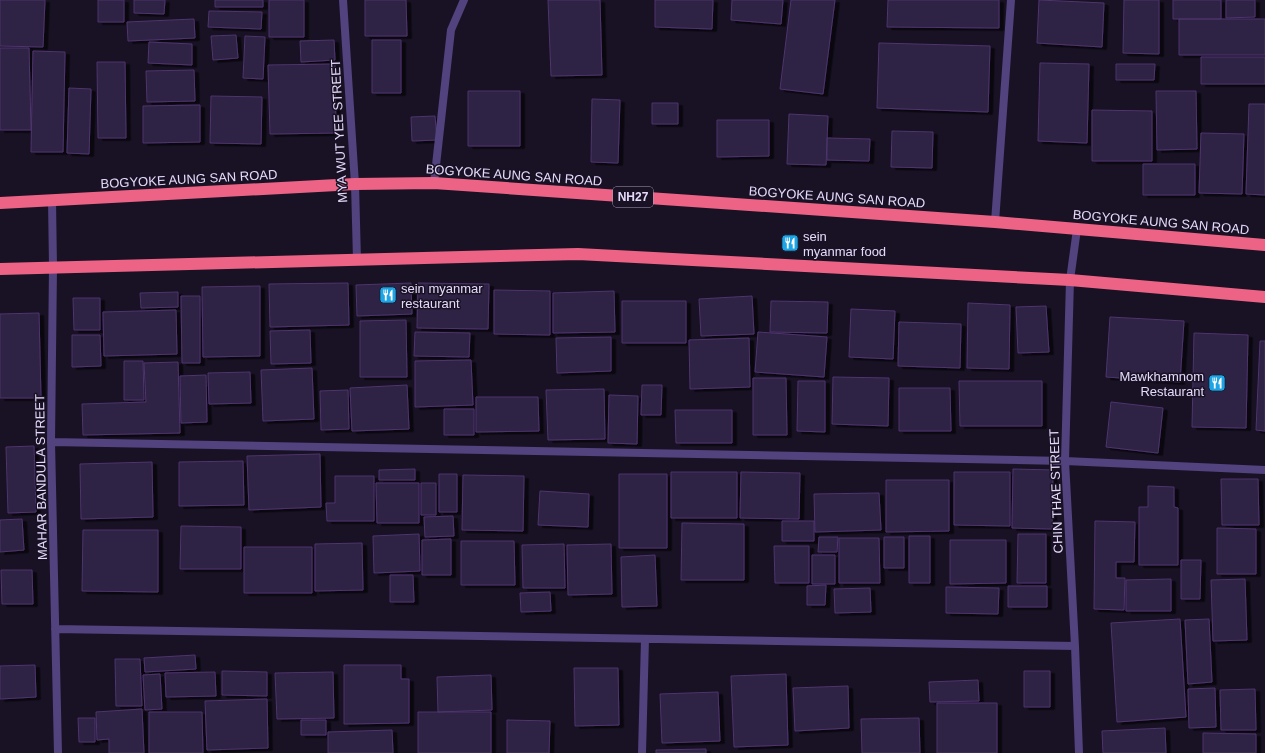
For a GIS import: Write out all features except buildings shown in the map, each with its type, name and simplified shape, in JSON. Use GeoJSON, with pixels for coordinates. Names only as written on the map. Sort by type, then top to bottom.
{"type":"FeatureCollection","features":[{"type":"Feature","properties":{"kind":"highway","name":"BOGYOKE AUNG SAN ROAD"},"geometry":{"type":"LineString","coordinates":[[0,203],[355,184],[434,183],[994,222],[1265,245]]}},
{"type":"Feature","properties":{"kind":"highway"},"geometry":{"type":"LineString","coordinates":[[0,269],[578,254],[1070,280],[1265,297]]}},
{"type":"Feature","properties":{"kind":"street","name":"MYA WUT YEE STREET"},"geometry":{"type":"LineString","coordinates":[[343,0],[355,184],[357,260]]}},
{"type":"Feature","properties":{"kind":"street"},"geometry":{"type":"LineString","coordinates":[[434,183],[451,30],[464,0]]}},
{"type":"Feature","properties":{"kind":"street"},"geometry":{"type":"LineString","coordinates":[[994,222],[1011,0]]}},
{"type":"Feature","properties":{"kind":"street","name":"MAHAR BANDULA STREET"},"geometry":{"type":"LineString","coordinates":[[52,200],[53,267],[51,442],[58,753]]}},
{"type":"Feature","properties":{"kind":"street","name":"CHIN THAE STREET"},"geometry":{"type":"LineString","coordinates":[[1077,229],[1070,280],[1065,462],[1076,646],[1079,753]]}},
{"type":"Feature","properties":{"kind":"street"},"geometry":{"type":"LineString","coordinates":[[51,442],[1065,462],[1265,470]]}},
{"type":"Feature","properties":{"kind":"street"},"geometry":{"type":"LineString","coordinates":[[55,629],[1076,646]]}},
{"type":"Feature","properties":{"kind":"street"},"geometry":{"type":"LineString","coordinates":[[642,753],[645,639]]}},
{"type":"Feature","properties":{"kind":"place","name":"sein myanmar food"},"geometry":{"type":"Point","coordinates":[790,243]}},
{"type":"Feature","properties":{"kind":"place","name":"sein myanmar restaurant"},"geometry":{"type":"Point","coordinates":[388,295]}},
{"type":"Feature","properties":{"kind":"place","name":"Mawkhamnom Restaurant"},"geometry":{"type":"Point","coordinates":[1217,383]}}]}
